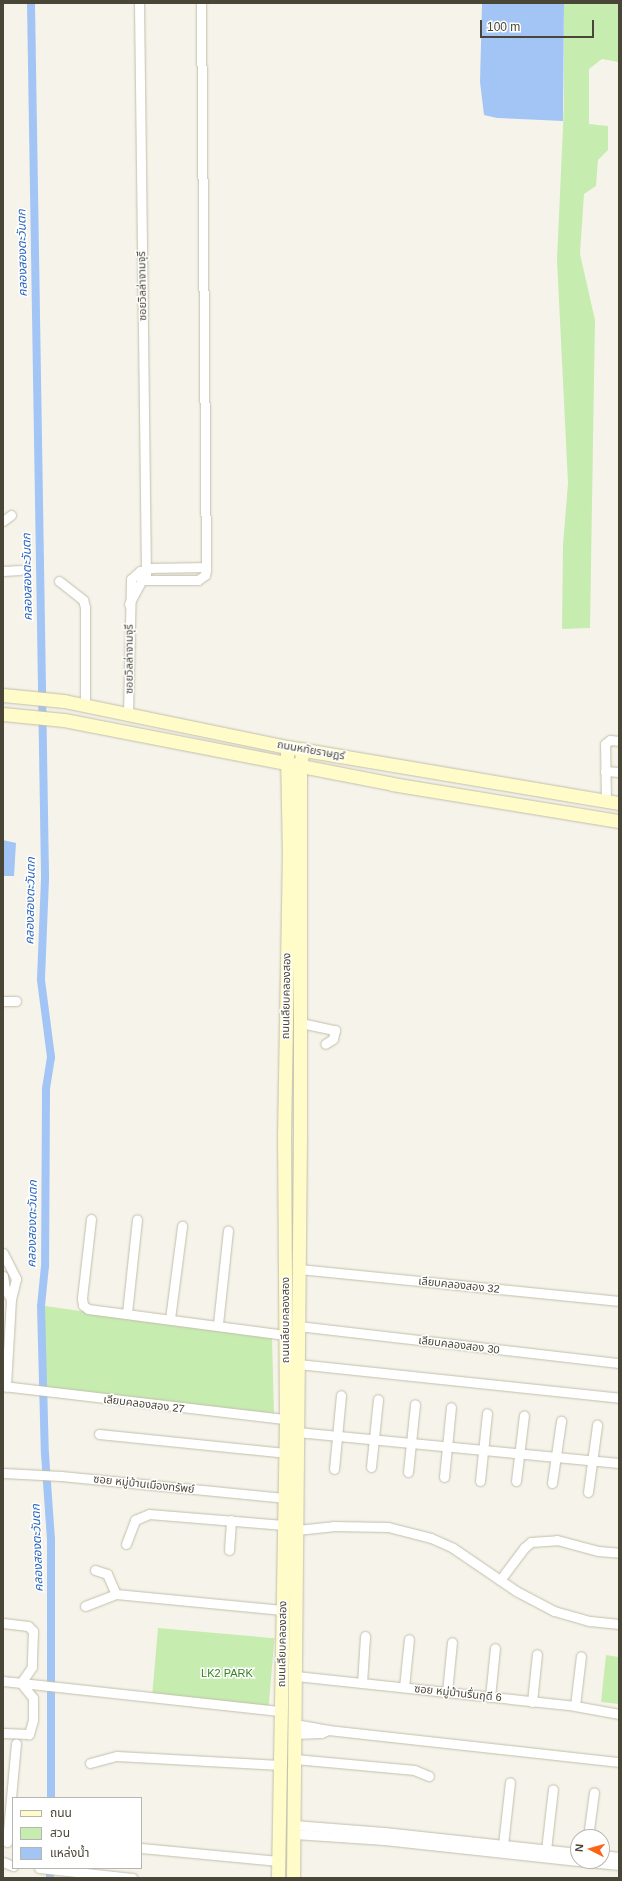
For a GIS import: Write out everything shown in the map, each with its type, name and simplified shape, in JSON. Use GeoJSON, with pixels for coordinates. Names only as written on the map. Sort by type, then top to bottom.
{"type":"FeatureCollection","features":[{"type":"Feature","properties":{"kind":"main road","name":"ถนนหทัยราษฎร์"},"geometry":{"type":"LineString","coordinates":[[3,695],[64,701],[303,749],[619,803]]}},
{"type":"Feature","properties":{"kind":"main road","name":"ถนนหทัยราษฎร์"},"geometry":{"type":"LineString","coordinates":[[3,714],[64,720],[272,759],[323,771],[619,821]]}},
{"type":"Feature","properties":{"kind":"main road","name":"ถนนเลียบคลองสอง"},"geometry":{"type":"LineString","coordinates":[[278,1878],[286,1419],[284,1136],[288,784],[286,763],[287,746]]}},
{"type":"Feature","properties":{"kind":"main road","name":"ถนนเลียบคลองสอง"},"geometry":{"type":"LineString","coordinates":[[294,1878],[301,1023],[300,765],[303,749]]}},
{"type":"Feature","properties":{"kind":"main road"},"geometry":{"type":"LineString","coordinates":[[272,759],[288,784]]}},
{"type":"Feature","properties":{"kind":"main road"},"geometry":{"type":"LineString","coordinates":[[301,792],[312,776],[323,771]]}},
{"type":"Feature","properties":{"kind":"main road"},"geometry":{"type":"LineString","coordinates":[[284,1136],[300,1135]]}},
{"type":"Feature","properties":{"kind":"street","name":"ซอยวิลล่าจามจุรี"},"geometry":{"type":"LineString","coordinates":[[129,604],[140,583],[146,580],[139,3]]}},
{"type":"Feature","properties":{"kind":"street"},"geometry":{"type":"LineString","coordinates":[[146,580],[198,580],[205,575],[206,567],[201,3]]}},
{"type":"Feature","properties":{"kind":"street"},"geometry":{"type":"LineString","coordinates":[[3,521],[11,515]]}},
{"type":"Feature","properties":{"kind":"street"},"geometry":{"type":"LineString","coordinates":[[146,570],[206,567]]}},
{"type":"Feature","properties":{"kind":"street"},"geometry":{"type":"LineString","coordinates":[[3,571],[20,570]]}},
{"type":"Feature","properties":{"kind":"street","name":"ซอยวิลล่าจามจุรี"},"geometry":{"type":"LineString","coordinates":[[128,714],[129,604],[131,579],[140,571],[146,570]]}},
{"type":"Feature","properties":{"kind":"street"},"geometry":{"type":"LineString","coordinates":[[59,581],[83,600],[85,607],[85,705]]}},
{"type":"Feature","properties":{"kind":"street"},"geometry":{"type":"LineString","coordinates":[[606,800],[605,744],[610,740],[619,741]]}},
{"type":"Feature","properties":{"kind":"street"},"geometry":{"type":"LineString","coordinates":[[605,771],[619,772]]}},
{"type":"Feature","properties":{"kind":"street"},"geometry":{"type":"LineString","coordinates":[[3,1000],[16,1001]]}},
{"type":"Feature","properties":{"kind":"street"},"geometry":{"type":"LineString","coordinates":[[301,1023],[335,1030],[334,1039],[325,1044]]}},
{"type":"Feature","properties":{"kind":"street"},"geometry":{"type":"LineString","coordinates":[[91,1219],[83,1306],[88,1309],[218,1324],[285,1335]]}},
{"type":"Feature","properties":{"kind":"street"},"geometry":{"type":"LineString","coordinates":[[127,1313],[137,1220]]}},
{"type":"Feature","properties":{"kind":"street"},"geometry":{"type":"LineString","coordinates":[[170,1319],[182,1226]]}},
{"type":"Feature","properties":{"kind":"street"},"geometry":{"type":"LineString","coordinates":[[218,1324],[228,1231]]}},
{"type":"Feature","properties":{"kind":"street"},"geometry":{"type":"LineString","coordinates":[[3,1253],[16,1279],[11,1299],[5,1386]]}},
{"type":"Feature","properties":{"kind":"street","name":"เลียบคลองสอง 32"},"geometry":{"type":"LineString","coordinates":[[299,1269],[619,1301]]}},
{"type":"Feature","properties":{"kind":"street"},"geometry":{"type":"LineString","coordinates":[[3,1276],[5,1289],[11,1299]]}},
{"type":"Feature","properties":{"kind":"street","name":"เลียบคลองสอง 30"},"geometry":{"type":"LineString","coordinates":[[298,1326],[619,1363]]}},
{"type":"Feature","properties":{"kind":"street"},"geometry":{"type":"LineString","coordinates":[[298,1364],[619,1398]]}},
{"type":"Feature","properties":{"kind":"street","name":"เลียบคลองสอง 27"},"geometry":{"type":"LineString","coordinates":[[5,1386],[286,1419]]}},
{"type":"Feature","properties":{"kind":"street"},"geometry":{"type":"LineString","coordinates":[[334,1469],[336,1435],[341,1395]]}},
{"type":"Feature","properties":{"kind":"street"},"geometry":{"type":"LineString","coordinates":[[371,1468],[378,1399]]}},
{"type":"Feature","properties":{"kind":"street"},"geometry":{"type":"LineString","coordinates":[[408,1472],[415,1404]]}},
{"type":"Feature","properties":{"kind":"street"},"geometry":{"type":"LineString","coordinates":[[444,1477],[451,1407]]}},
{"type":"Feature","properties":{"kind":"street"},"geometry":{"type":"LineString","coordinates":[[480,1480],[487,1413]]}},
{"type":"Feature","properties":{"kind":"street"},"geometry":{"type":"LineString","coordinates":[[516,1481],[524,1415]]}},
{"type":"Feature","properties":{"kind":"street"},"geometry":{"type":"LineString","coordinates":[[552,1483],[561,1421]]}},
{"type":"Feature","properties":{"kind":"street"},"geometry":{"type":"LineString","coordinates":[[588,1492],[596,1425]]}},
{"type":"Feature","properties":{"kind":"street"},"geometry":{"type":"LineString","coordinates":[[297,1432],[619,1463]]}},
{"type":"Feature","properties":{"kind":"street"},"geometry":{"type":"LineString","coordinates":[[99,1434],[285,1453]]}},
{"type":"Feature","properties":{"kind":"street","name":"ซอย หมู่บ้านเมืองทรัพย์"},"geometry":{"type":"LineString","coordinates":[[3,1473],[60,1476],[284,1498]]}},
{"type":"Feature","properties":{"kind":"street"},"geometry":{"type":"LineString","coordinates":[[126,1544],[132,1525],[142,1515],[232,1520],[284,1525]]}},
{"type":"Feature","properties":{"kind":"street"},"geometry":{"type":"LineString","coordinates":[[229,1550],[232,1520]]}},
{"type":"Feature","properties":{"kind":"street"},"geometry":{"type":"LineString","coordinates":[[297,1530],[333,1526],[370,1526],[406,1531],[431,1538],[454,1548],[500,1580],[554,1610],[590,1621],[619,1624]]}},
{"type":"Feature","properties":{"kind":"street"},"geometry":{"type":"LineString","coordinates":[[500,1580],[524,1548],[531,1542],[557,1540],[619,1553]]}},
{"type":"Feature","properties":{"kind":"street"},"geometry":{"type":"LineString","coordinates":[[95,1570],[107,1574],[116,1594]]}},
{"type":"Feature","properties":{"kind":"street"},"geometry":{"type":"LineString","coordinates":[[85,1606],[116,1594],[282,1610]]}},
{"type":"Feature","properties":{"kind":"street"},"geometry":{"type":"LineString","coordinates":[[3,1623],[28,1626],[33,1630],[33,1663],[24,1683]]}},
{"type":"Feature","properties":{"kind":"street"},"geometry":{"type":"LineString","coordinates":[[362,1683],[365,1636]]}},
{"type":"Feature","properties":{"kind":"street"},"geometry":{"type":"LineString","coordinates":[[404,1688],[409,1639]]}},
{"type":"Feature","properties":{"kind":"street"},"geometry":{"type":"LineString","coordinates":[[447,1692],[452,1642]]}},
{"type":"Feature","properties":{"kind":"street"},"geometry":{"type":"LineString","coordinates":[[490,1697],[495,1648]]}},
{"type":"Feature","properties":{"kind":"street"},"geometry":{"type":"LineString","coordinates":[[532,1702],[537,1654]]}},
{"type":"Feature","properties":{"kind":"street"},"geometry":{"type":"LineString","coordinates":[[575,1706],[581,1656]]}},
{"type":"Feature","properties":{"kind":"street","name":"ซอย หมู่บ้านรื่นฤดี 6"},"geometry":{"type":"LineString","coordinates":[[296,1676],[575,1706],[619,1714]]}},
{"type":"Feature","properties":{"kind":"street"},"geometry":{"type":"LineString","coordinates":[[3,1681],[281,1711]]}},
{"type":"Feature","properties":{"kind":"street"},"geometry":{"type":"LineString","coordinates":[[3,1734],[26,1735],[32,1732],[33,1698],[24,1683]]}},
{"type":"Feature","properties":{"kind":"street"},"geometry":{"type":"LineString","coordinates":[[295,1729],[328,1730],[619,1762]]}},
{"type":"Feature","properties":{"kind":"street"},"geometry":{"type":"LineString","coordinates":[[7,1842],[7,1797],[16,1743]]}},
{"type":"Feature","properties":{"kind":"street"},"geometry":{"type":"LineString","coordinates":[[90,1763],[117,1756],[280,1765]]}},
{"type":"Feature","properties":{"kind":"street"},"geometry":{"type":"LineString","coordinates":[[295,1759],[414,1770],[429,1776]]}},
{"type":"Feature","properties":{"kind":"street"},"geometry":{"type":"LineString","coordinates":[[503,1845],[510,1782]]}},
{"type":"Feature","properties":{"kind":"street"},"geometry":{"type":"LineString","coordinates":[[546,1850],[553,1789]]}},
{"type":"Feature","properties":{"kind":"street"},"geometry":{"type":"LineString","coordinates":[[589,1829],[594,1792]]}},
{"type":"Feature","properties":{"kind":"street"},"geometry":{"type":"LineString","coordinates":[[294,1829],[447,1843],[570,1860]]}},
{"type":"Feature","properties":{"kind":"street"},"geometry":{"type":"LineString","coordinates":[[447,1843],[503,1845],[570,1852]]}},
{"type":"Feature","properties":{"kind":"street"},"geometry":{"type":"LineString","coordinates":[[142,1848],[278,1861]]}},
{"type":"Feature","properties":{"kind":"street"},"geometry":{"type":"LineString","coordinates":[[3,1862],[12,1866]]}},
{"type":"Feature","properties":{"kind":"street"},"geometry":{"type":"LineString","coordinates":[[51,1869],[132,1878]]}},
{"type":"Feature","properties":{"kind":"green space"},"geometry":{"type":"Polygon","coordinates":[[[564,3],[619,3],[619,62],[602,59],[589,69],[589,124],[608,126],[608,150],[598,160],[596,186],[584,194],[580,254],[595,320],[590,628],[562,629],[563,545],[568,483],[557,260],[564,104],[564,3]]]}},
{"type":"Feature","properties":{"kind":"green space"},"geometry":{"type":"Polygon","coordinates":[[[45,1306],[272,1338],[274,1413],[44,1394],[45,1306]]]}},
{"type":"Feature","properties":{"kind":"green space","name":"LK2 PARK"},"geometry":{"type":"Polygon","coordinates":[[[158,1628],[275,1638],[268,1712],[152,1702],[158,1628]]]}},
{"type":"Feature","properties":{"kind":"green space"},"geometry":{"type":"Polygon","coordinates":[[[606,1655],[619,1657],[619,1704],[601,1702],[606,1655]]]}},
{"type":"Feature","properties":{"kind":"water"},"geometry":{"type":"Polygon","coordinates":[[[482,3],[564,3],[563,121],[497,118],[484,115],[480,82],[482,3]]]}},
{"type":"Feature","properties":{"kind":"water"},"geometry":{"type":"Polygon","coordinates":[[[3,840],[16,843],[14,876],[3,876],[3,840]]]}},
{"type":"Feature","properties":{"kind":"waterway","name":"คลองสองตะวันตก"},"geometry":{"type":"LineString","coordinates":[[31,3],[45,879],[41,980],[51,1057],[46,1090],[45,1266],[41,1306],[45,1454],[51,1539],[51,1797]]}},
{"type":"Feature","properties":{"kind":"waterway","name":"คลองสองตะวันตก"},"geometry":{"type":"LineString","coordinates":[[50,1869],[50,1878]]}}]}
